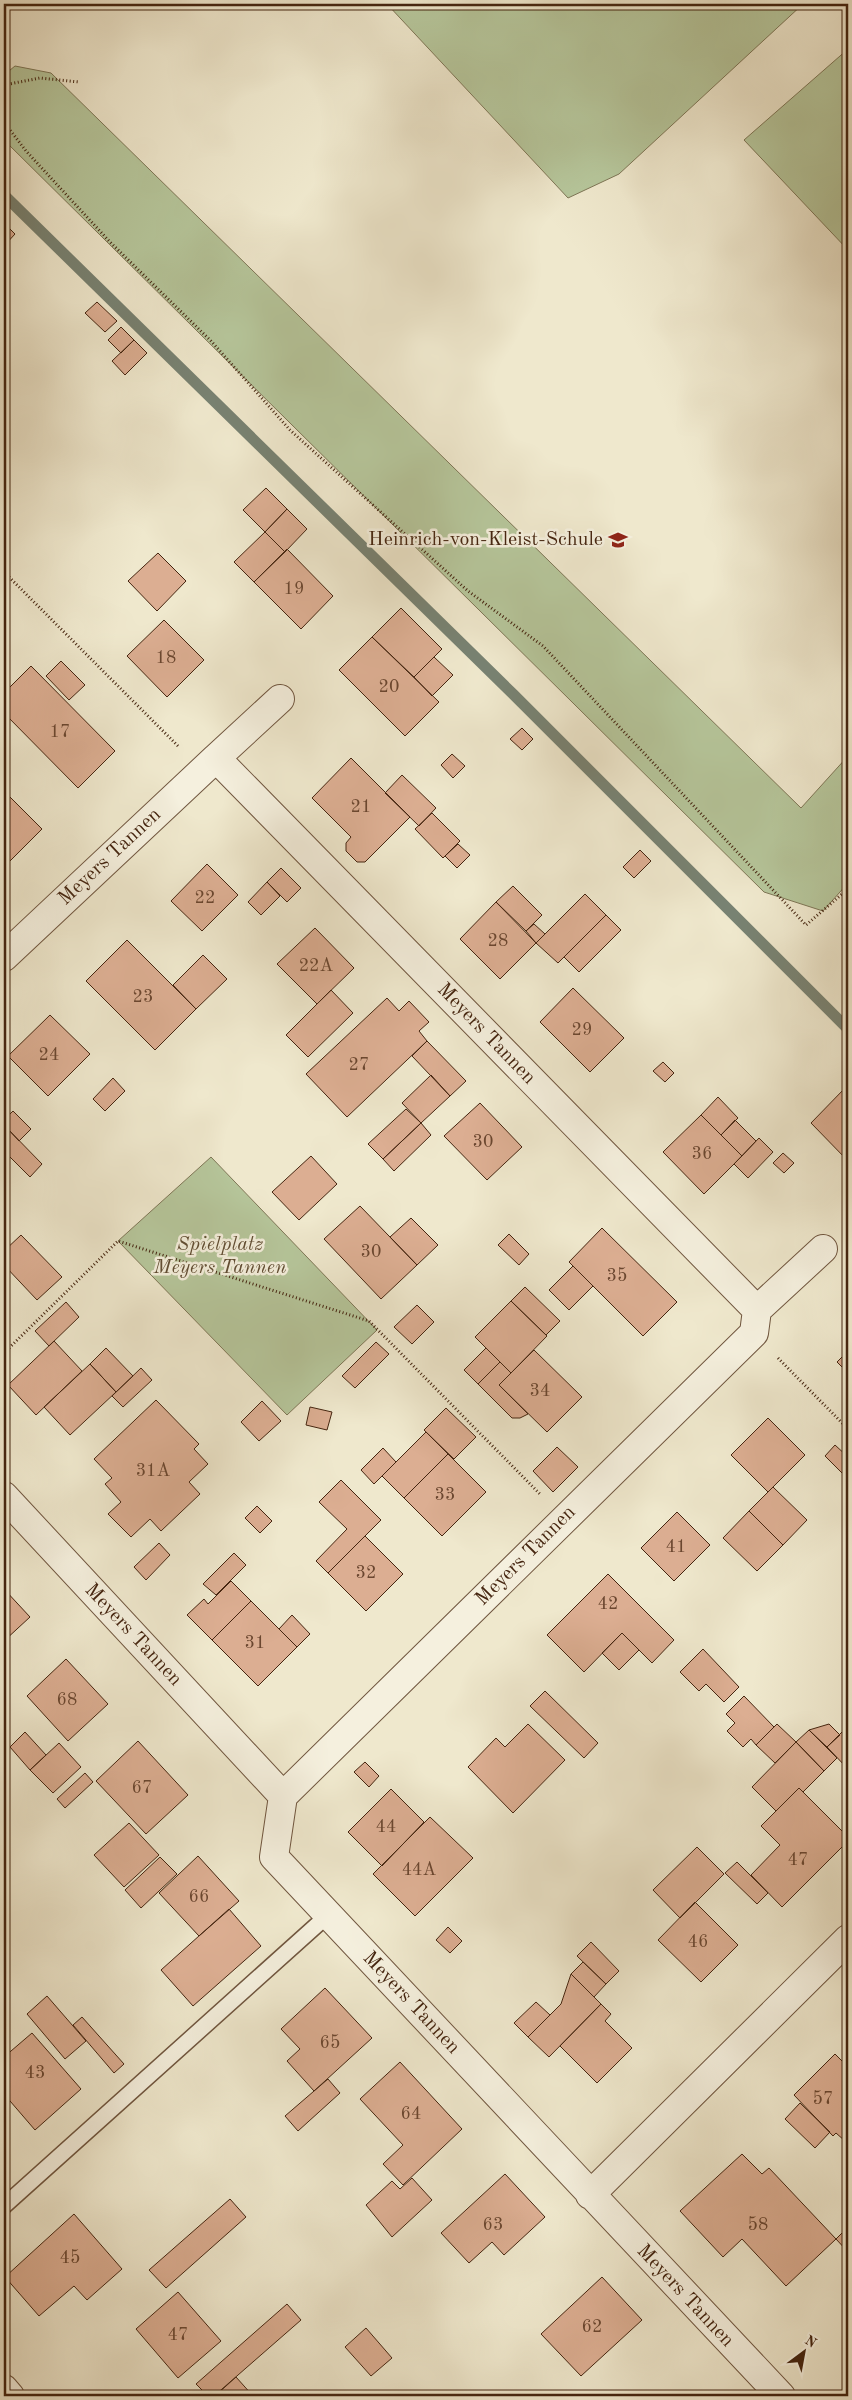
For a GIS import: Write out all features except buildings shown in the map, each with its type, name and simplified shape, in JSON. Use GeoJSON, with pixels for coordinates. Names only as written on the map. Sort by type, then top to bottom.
{"type":"FeatureCollection","features":[{"type":"Feature","properties":{"kind":"street","name":"Meyers Tannen"},"geometry":{"type":"LineString","coordinates":[[4,957],[280,699]]}},
{"type":"Feature","properties":{"kind":"street","name":"Meyers Tannen"},"geometry":{"type":"LineString","coordinates":[[209,764],[755,1321]]}},
{"type":"Feature","properties":{"kind":"street","name":"Meyers Tannen"},"geometry":{"type":"LineString","coordinates":[[781,2396],[274,1857],[283,1796],[564,1518],[823,1248]]}},
{"type":"Feature","properties":{"kind":"street","name":"Meyers Tannen"},"geometry":{"type":"LineString","coordinates":[[4,1496],[283,1796]]}},
{"type":"Feature","properties":{"kind":"street"},"geometry":{"type":"LineString","coordinates":[[590,2195],[848,1939]]}},
{"type":"Feature","properties":{"kind":"street"},"geometry":{"type":"LineString","coordinates":[[4,2389],[10,2396]]}},
{"type":"Feature","properties":{"kind":"lane"},"geometry":{"type":"LineString","coordinates":[[4,2206],[328,1915]]}},
{"type":"Feature","properties":{"kind":"path"},"geometry":{"type":"LineString","coordinates":[[4,85],[40,78],[80,82]]}},
{"type":"Feature","properties":{"kind":"path"},"geometry":{"type":"LineString","coordinates":[[4,122],[26,151],[110,242],[211,341],[290,430],[468,591],[543,646],[806,925],[848,889]]}},
{"type":"Feature","properties":{"kind":"path"},"geometry":{"type":"LineString","coordinates":[[4,572],[209,764]]}},
{"type":"Feature","properties":{"kind":"path"},"geometry":{"type":"LineString","coordinates":[[4,1353],[118,1241],[369,1321],[564,1518]]}},
{"type":"Feature","properties":{"kind":"path"},"geometry":{"type":"LineString","coordinates":[[755,1321],[848,1429]]}},
{"type":"Feature","properties":{"kind":"green space"},"geometry":{"type":"Polygon","coordinates":[[[387,4],[803,4],[619,174],[568,198],[387,4]]]}},
{"type":"Feature","properties":{"kind":"green space"},"geometry":{"type":"Polygon","coordinates":[[[848,49],[848,250],[744,140],[848,49]]]}},
{"type":"Feature","properties":{"kind":"green space"},"geometry":{"type":"Polygon","coordinates":[[[15,66],[51,73],[801,808],[848,756],[848,883],[823,911],[764,892],[4,140],[4,75],[15,66]]]}},
{"type":"Feature","properties":{"kind":"green space","name":"Spielplatz Meyers Tannen"},"geometry":{"type":"Polygon","coordinates":[[[211,1157],[377,1330],[287,1415],[118,1241],[211,1157]]]}},
{"type":"Feature","properties":{"kind":"waterway"},"geometry":{"type":"LineString","coordinates":[[4,195],[513,694],[848,1029]]}},
{"type":"Feature","properties":{"kind":"place","name":"Heinrich-von-Kleist-Schule"},"geometry":{"type":"Point","coordinates":[618,540]}}]}
